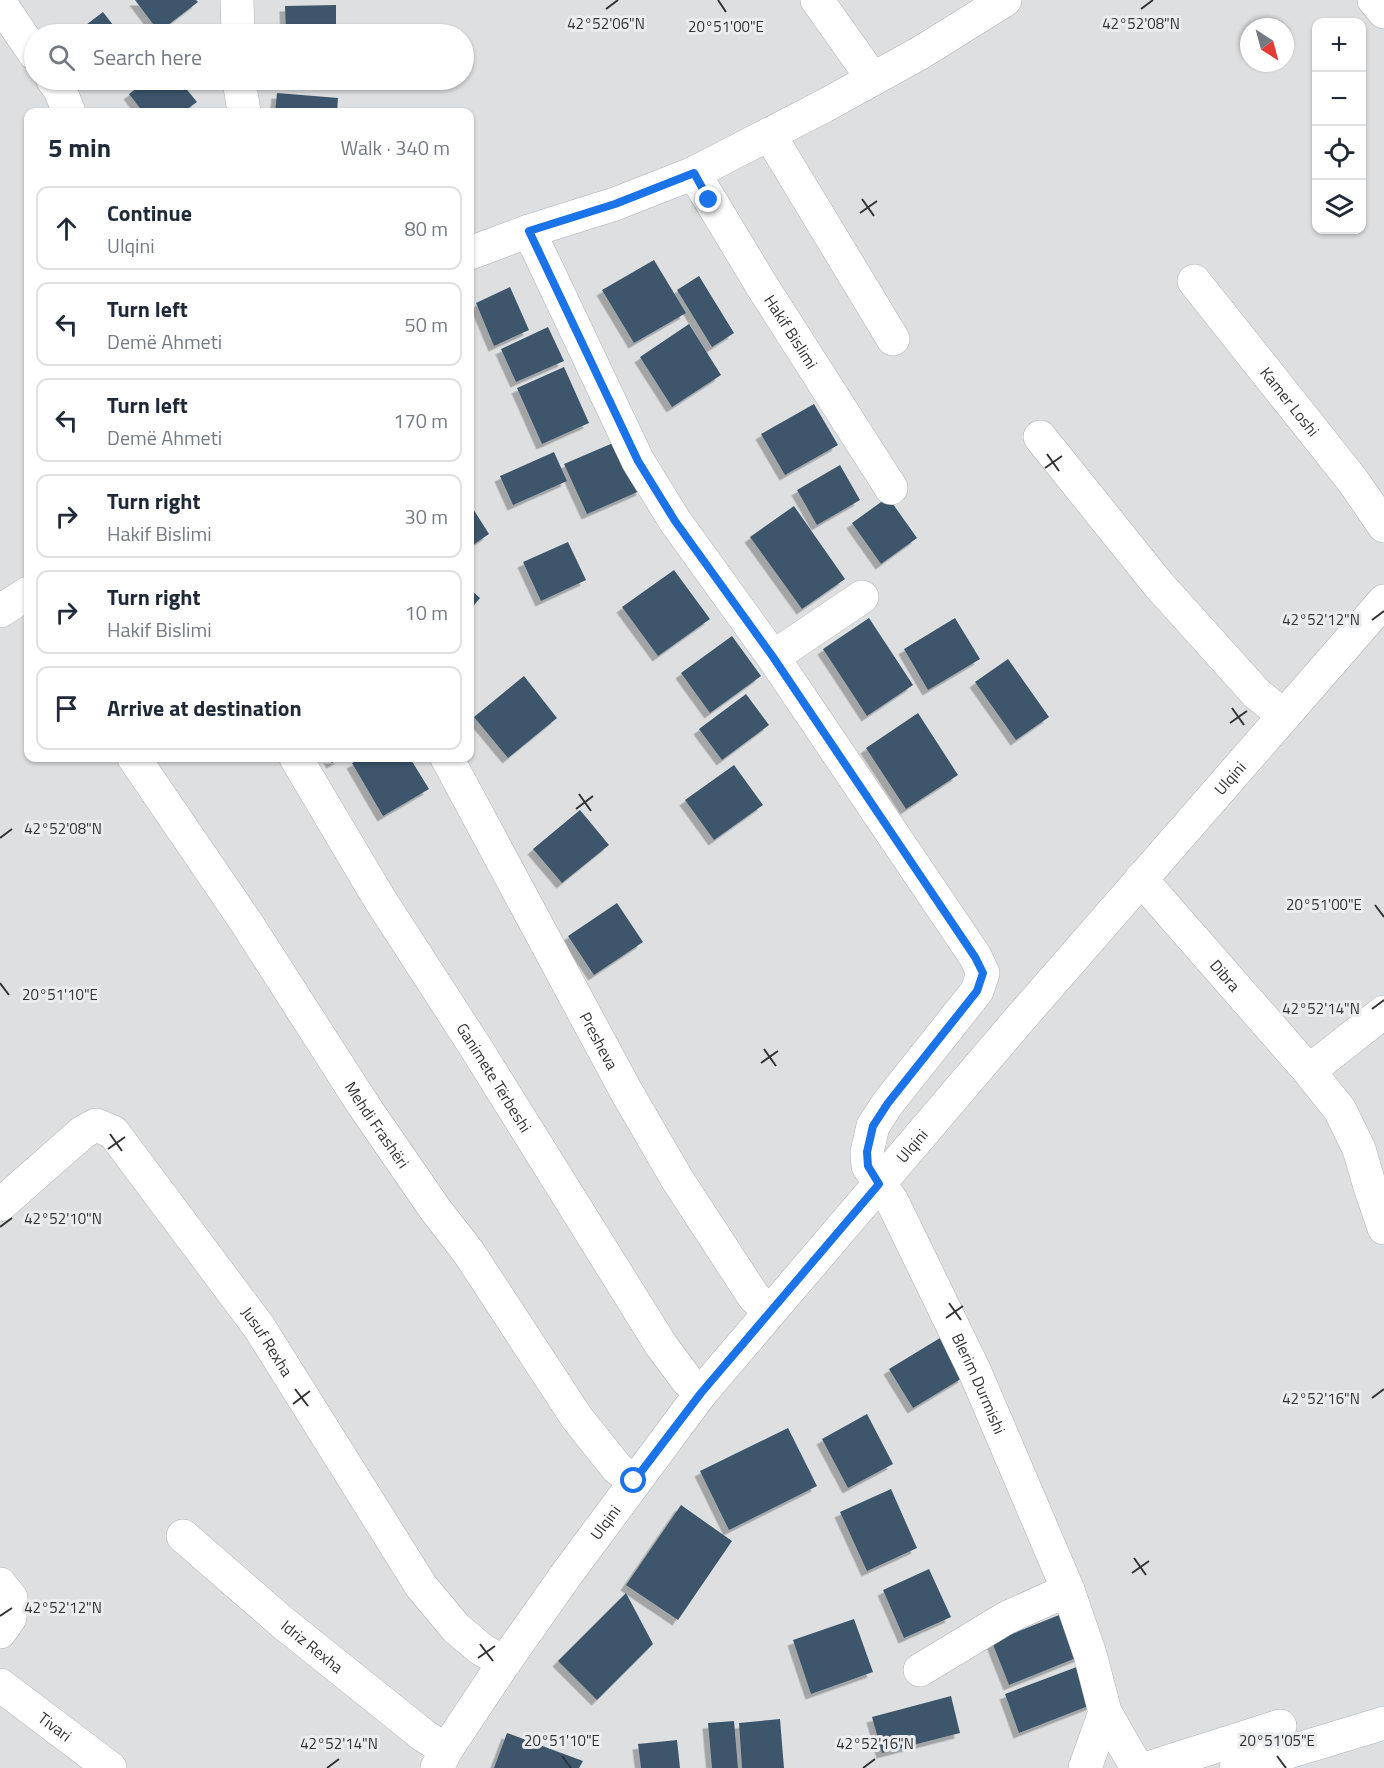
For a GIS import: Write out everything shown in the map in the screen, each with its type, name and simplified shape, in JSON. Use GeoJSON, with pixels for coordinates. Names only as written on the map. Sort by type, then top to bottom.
{"type":"FeatureCollection","features":[{"type":"Feature","properties":{"kind":"street"},"geometry":{"type":"LineString","coordinates":[[237,0],[238,24]]}},
{"type":"Feature","properties":{"kind":"street"},"geometry":{"type":"LineString","coordinates":[[817,0],[873,79]]}},
{"type":"Feature","properties":{"kind":"street"},"geometry":{"type":"LineString","coordinates":[[474,252],[529,231],[615,204],[694,173],[873,79],[1005,0]]}},
{"type":"Feature","properties":{"kind":"street"},"geometry":{"type":"LineString","coordinates":[[1374,0],[1384,12]]}},
{"type":"Feature","properties":{"kind":"street"},"geometry":{"type":"LineString","coordinates":[[0,3],[24,38]]}},
{"type":"Feature","properties":{"kind":"street"},"geometry":{"type":"LineString","coordinates":[[60,90],[67,108]]}},
{"type":"Feature","properties":{"kind":"street"},"geometry":{"type":"LineString","coordinates":[[241,90],[243,108]]}},
{"type":"Feature","properties":{"kind":"street"},"geometry":{"type":"LineString","coordinates":[[769,134],[893,339]]}},
{"type":"Feature","properties":{"kind":"street","name":"Hakif Bislimi"},"geometry":{"type":"LineString","coordinates":[[694,173],[762,286],[891,488]]}},
{"type":"Feature","properties":{"kind":"street"},"geometry":{"type":"LineString","coordinates":[[529,231],[638,461],[675,521],[773,657],[862,597]]}},
{"type":"Feature","properties":{"kind":"street","name":"Kamer Loshi"},"geometry":{"type":"LineString","coordinates":[[1194,281],[1353,481],[1384,526]]}},
{"type":"Feature","properties":{"kind":"street"},"geometry":{"type":"LineString","coordinates":[[1040,437],[1158,584],[1257,694],[1283,715]]}},
{"type":"Feature","properties":{"kind":"street","name":"Ulqini"},"geometry":{"type":"LineString","coordinates":[[442,1759],[504,1664],[634,1481],[701,1393],[1141,879],[1384,601]]}},
{"type":"Feature","properties":{"kind":"street","name":"Blerim Durmishi"},"geometry":{"type":"LineString","coordinates":[[773,657],[975,957],[983,973],[977,991],[888,1103],[873,1126],[867,1152],[868,1166],[893,1203],[975,1372],[1068,1590],[1090,1654],[1105,1712],[1137,1768]]}},
{"type":"Feature","properties":{"kind":"street","name":"Mehdi Frashëri"},"geometry":{"type":"LineString","coordinates":[[137,762],[246,922],[364,1106],[435,1209],[469,1253],[577,1419],[617,1468],[634,1481]]}},
{"type":"Feature","properties":{"kind":"street","name":"Ganimete Tërbeshi"},"geometry":{"type":"LineString","coordinates":[[298,762],[380,898],[661,1345],[687,1380],[701,1393]]}},
{"type":"Feature","properties":{"kind":"street","name":"Presheva"},"geometry":{"type":"LineString","coordinates":[[449,762],[632,1101],[677,1179],[754,1297],[769,1311]]}},
{"type":"Feature","properties":{"kind":"street","name":"Dibra"},"geometry":{"type":"LineString","coordinates":[[1141,879],[1372,1146],[1371,1190],[1384,1228]]}},
{"type":"Feature","properties":{"kind":"street"},"geometry":{"type":"LineString","coordinates":[[1309,1071],[1384,1012]]}},
{"type":"Feature","properties":{"kind":"street","name":"Jusuf Rexha"},"geometry":{"type":"LineString","coordinates":[[0,1205],[83,1132],[96,1125],[113,1132],[259,1327],[422,1586],[456,1628],[504,1664]]}},
{"type":"Feature","properties":{"kind":"street","name":"Idriz Rexha"},"geometry":{"type":"LineString","coordinates":[[183,1536],[282,1622],[423,1735],[442,1759]]}},
{"type":"Feature","properties":{"kind":"street"},"geometry":{"type":"LineString","coordinates":[[0,1584],[11,1599],[10,1617],[0,1632]]}},
{"type":"Feature","properties":{"kind":"street"},"geometry":{"type":"LineString","coordinates":[[920,1670],[1006,1618],[1068,1590]]}},
{"type":"Feature","properties":{"kind":"street","name":"Tivari"},"geometry":{"type":"LineString","coordinates":[[0,1685],[110,1768]]}},
{"type":"Feature","properties":{"kind":"street"},"geometry":{"type":"LineString","coordinates":[[1085,1768],[1105,1712]]}},
{"type":"Feature","properties":{"kind":"street"},"geometry":{"type":"LineString","coordinates":[[1236,1768],[1384,1723]]}},
{"type":"Feature","properties":{"kind":"street"},"geometry":{"type":"LineString","coordinates":[[1148,1768],[1280,1726]]}},
{"type":"Feature","properties":{"kind":"building"},"geometry":{"type":"Polygon","coordinates":[[[135,0],[196,0],[198,2],[169,24],[153,24],[135,0]]]}},
{"type":"Feature","properties":{"kind":"building"},"geometry":{"type":"Polygon","coordinates":[[[336,5],[336,24],[286,24],[285,6],[336,5]]]}},
{"type":"Feature","properties":{"kind":"building"},"geometry":{"type":"Polygon","coordinates":[[[103,12],[112,24],[87,24],[103,12]]]}},
{"type":"Feature","properties":{"kind":"building"},"geometry":{"type":"Polygon","coordinates":[[[134,90],[187,90],[197,102],[189,108],[140,108],[129,94],[134,90]]]}},
{"type":"Feature","properties":{"kind":"building"},"geometry":{"type":"Polygon","coordinates":[[[277,93],[338,98],[337,108],[275,108],[277,93]]]}},
{"type":"Feature","properties":{"kind":"building"},"geometry":{"type":"Polygon","coordinates":[[[654,260],[686,313],[634,343],[602,290],[654,260]]]}},
{"type":"Feature","properties":{"kind":"building"},"geometry":{"type":"Polygon","coordinates":[[[699,276],[734,333],[712,347],[677,290],[699,276]]]}},
{"type":"Feature","properties":{"kind":"building"},"geometry":{"type":"Polygon","coordinates":[[[510,287],[529,330],[494,346],[476,303],[510,287]]]}},
{"type":"Feature","properties":{"kind":"building"},"geometry":{"type":"Polygon","coordinates":[[[689,324],[721,375],[672,407],[640,357],[689,324]]]}},
{"type":"Feature","properties":{"kind":"building"},"geometry":{"type":"Polygon","coordinates":[[[548,327],[564,361],[516,382],[501,349],[548,327]]]}},
{"type":"Feature","properties":{"kind":"building"},"geometry":{"type":"Polygon","coordinates":[[[564,367],[589,423],[542,444],[517,388],[564,367]]]}},
{"type":"Feature","properties":{"kind":"building"},"geometry":{"type":"Polygon","coordinates":[[[814,404],[838,445],[785,475],[761,434],[814,404]]]}},
{"type":"Feature","properties":{"kind":"building"},"geometry":{"type":"Polygon","coordinates":[[[620,440],[642,490],[587,514],[564,464],[620,440]]]}},
{"type":"Feature","properties":{"kind":"building"},"geometry":{"type":"Polygon","coordinates":[[[554,452],[567,481],[513,505],[500,476],[554,452]]]}},
{"type":"Feature","properties":{"kind":"building"},"geometry":{"type":"Polygon","coordinates":[[[840,465],[860,500],[817,525],[797,490],[840,465]]]}},
{"type":"Feature","properties":{"kind":"building"},"geometry":{"type":"Polygon","coordinates":[[[888,497],[917,538],[881,564],[852,523],[888,497]]]}},
{"type":"Feature","properties":{"kind":"building"},"geometry":{"type":"Polygon","coordinates":[[[794,506],[845,579],[802,609],[750,537],[794,506]]]}},
{"type":"Feature","properties":{"kind":"building"},"geometry":{"type":"Polygon","coordinates":[[[474,510],[489,534],[474,544],[474,510]]]}},
{"type":"Feature","properties":{"kind":"building"},"geometry":{"type":"Polygon","coordinates":[[[568,542],[586,580],[541,601],[523,562],[568,542]]]}},
{"type":"Feature","properties":{"kind":"building"},"geometry":{"type":"Polygon","coordinates":[[[674,570],[710,619],[658,656],[622,607],[674,570]]]}},
{"type":"Feature","properties":{"kind":"building"},"geometry":{"type":"Polygon","coordinates":[[[474,593],[480,598],[474,605],[474,593]]]}},
{"type":"Feature","properties":{"kind":"building"},"geometry":{"type":"Polygon","coordinates":[[[869,618],[913,685],[867,716],[823,649],[869,618]]]}},
{"type":"Feature","properties":{"kind":"building"},"geometry":{"type":"Polygon","coordinates":[[[955,618],[980,659],[928,690],[904,649],[955,618]]]}},
{"type":"Feature","properties":{"kind":"building"},"geometry":{"type":"Polygon","coordinates":[[[732,636],[761,676],[710,713],[681,673],[732,636]]]}},
{"type":"Feature","properties":{"kind":"building"},"geometry":{"type":"Polygon","coordinates":[[[1008,659],[1049,717],[1016,740],[975,682],[1008,659]]]}},
{"type":"Feature","properties":{"kind":"building"},"geometry":{"type":"Polygon","coordinates":[[[524,676],[557,718],[508,758],[474,717],[524,676]]]}},
{"type":"Feature","properties":{"kind":"building"},"geometry":{"type":"Polygon","coordinates":[[[746,694],[769,725],[722,760],[699,729],[746,694]]]}},
{"type":"Feature","properties":{"kind":"building"},"geometry":{"type":"Polygon","coordinates":[[[918,713],[958,775],[906,809],[866,748],[918,713]]]}},
{"type":"Feature","properties":{"kind":"building"},"geometry":{"type":"Polygon","coordinates":[[[412,762],[429,789],[383,816],[352,763],[412,762]]]}},
{"type":"Feature","properties":{"kind":"building"},"geometry":{"type":"Polygon","coordinates":[[[734,765],[763,805],[714,840],[685,800],[734,765]]]}},
{"type":"Feature","properties":{"kind":"building"},"geometry":{"type":"Polygon","coordinates":[[[580,810],[609,845],[562,883],[533,849],[580,810]]]}},
{"type":"Feature","properties":{"kind":"building"},"geometry":{"type":"Polygon","coordinates":[[[617,903],[643,942],[594,975],[568,936],[617,903]]]}},
{"type":"Feature","properties":{"kind":"building"},"geometry":{"type":"Polygon","coordinates":[[[940,1338],[964,1377],[913,1408],[889,1369],[940,1338]]]}},
{"type":"Feature","properties":{"kind":"building"},"geometry":{"type":"Polygon","coordinates":[[[867,1414],[893,1464],[848,1488],[822,1439],[867,1414]]]}},
{"type":"Feature","properties":{"kind":"building"},"geometry":{"type":"Polygon","coordinates":[[[788,1428],[817,1486],[729,1530],[700,1471],[788,1428]]]}},
{"type":"Feature","properties":{"kind":"building"},"geometry":{"type":"Polygon","coordinates":[[[891,1489],[917,1548],[867,1571],[840,1512],[891,1489]]]}},
{"type":"Feature","properties":{"kind":"building"},"geometry":{"type":"Polygon","coordinates":[[[681,1505],[732,1541],[678,1620],[626,1585],[681,1505]]]}},
{"type":"Feature","properties":{"kind":"building"},"geometry":{"type":"Polygon","coordinates":[[[929,1569],[951,1617],[904,1638],[883,1590],[929,1569]]]}},
{"type":"Feature","properties":{"kind":"building"},"geometry":{"type":"Polygon","coordinates":[[[626,1593],[653,1644],[597,1700],[558,1661],[626,1593]]]}},
{"type":"Feature","properties":{"kind":"building"},"geometry":{"type":"Polygon","coordinates":[[[1064,1613],[1081,1656],[1009,1685],[992,1642],[1064,1613]]]}},
{"type":"Feature","properties":{"kind":"building"},"geometry":{"type":"Polygon","coordinates":[[[854,1619],[873,1672],[811,1694],[793,1640],[854,1619]]]}},
{"type":"Feature","properties":{"kind":"building"},"geometry":{"type":"Polygon","coordinates":[[[1082,1665],[1096,1703],[1019,1733],[1005,1694],[1082,1665]]]}},
{"type":"Feature","properties":{"kind":"building"},"geometry":{"type":"Polygon","coordinates":[[[951,1696],[960,1733],[882,1753],[872,1717],[951,1696]]]}},
{"type":"Feature","properties":{"kind":"building"},"geometry":{"type":"Polygon","coordinates":[[[780,1719],[784,1768],[742,1768],[739,1723],[780,1719]]]}},
{"type":"Feature","properties":{"kind":"building"},"geometry":{"type":"Polygon","coordinates":[[[734,1721],[738,1768],[712,1768],[708,1723],[734,1721]]]}},
{"type":"Feature","properties":{"kind":"building"},"geometry":{"type":"Polygon","coordinates":[[[507,1733],[583,1761],[579,1768],[494,1768],[507,1733]]]}},
{"type":"Feature","properties":{"kind":"building"},"geometry":{"type":"Polygon","coordinates":[[[677,1740],[680,1768],[641,1768],[638,1744],[677,1740]]]}},
{"type":"Feature","properties":{"kind":"route"},"geometry":{"type":"LineString","coordinates":[[634,1481],[701,1393],[879,1184],[868,1166],[867,1152],[873,1126],[888,1103],[977,991],[983,973],[975,957],[905,852],[773,657],[675,521],[638,461],[529,231],[615,204],[694,173],[709,200]]}}]}
